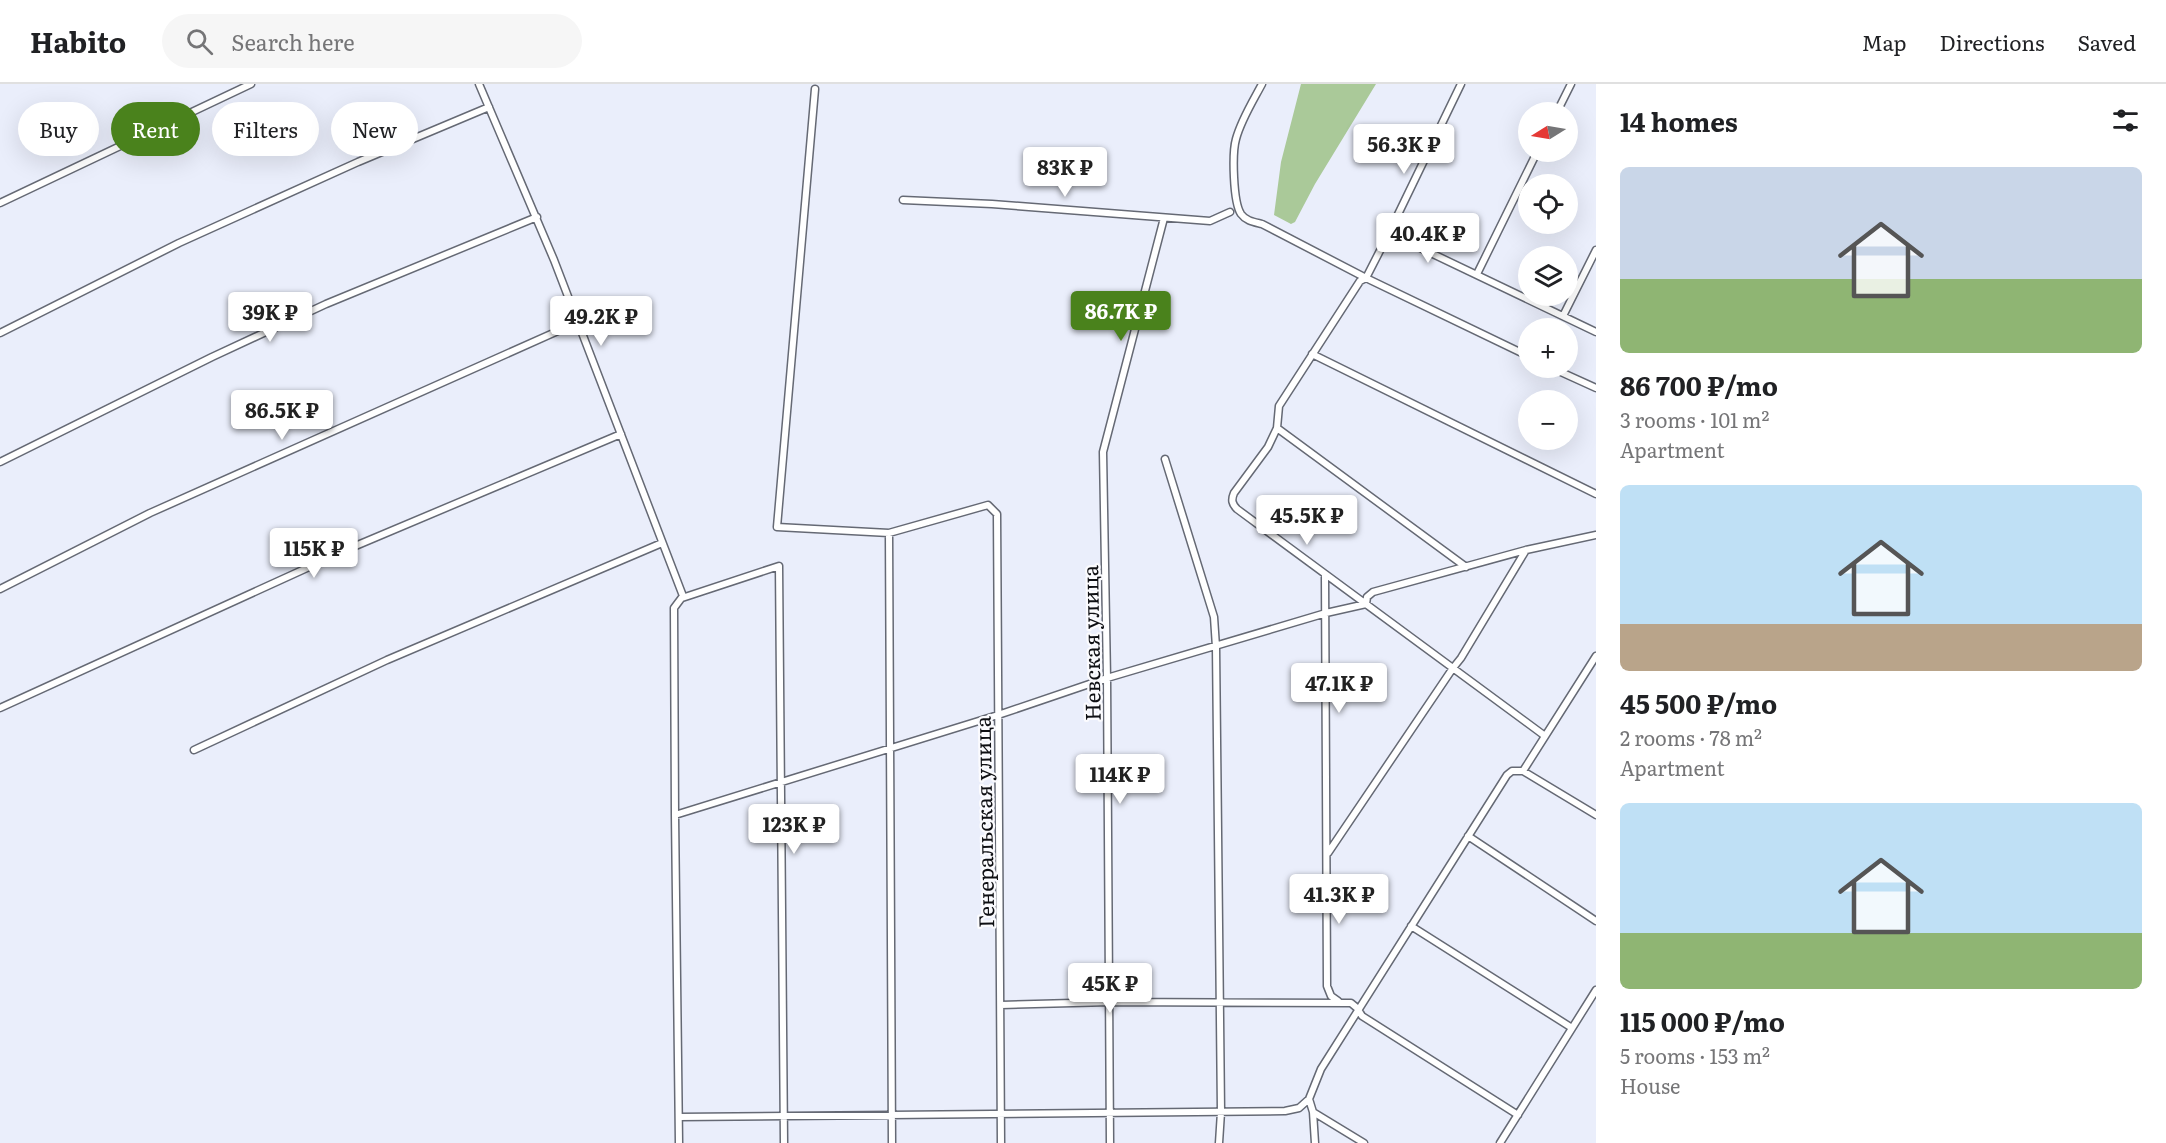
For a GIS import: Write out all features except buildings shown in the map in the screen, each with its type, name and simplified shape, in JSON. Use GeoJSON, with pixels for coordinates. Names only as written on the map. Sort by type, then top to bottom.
{"type":"FeatureCollection","features":[{"type":"Feature","properties":{"kind":"street"},"geometry":{"type":"LineString","coordinates":[[0,203],[251,84]]}},
{"type":"Feature","properties":{"kind":"street"},"geometry":{"type":"LineString","coordinates":[[479,84],[537,217],[683,596]]}},
{"type":"Feature","properties":{"kind":"street"},"geometry":{"type":"LineString","coordinates":[[1262,84],[1248,109],[1236,140],[1235,178],[1240,213],[1246,219],[1262,224],[1365,278],[1518,351]]}},
{"type":"Feature","properties":{"kind":"street"},"geometry":{"type":"LineString","coordinates":[[1461,84],[1365,278],[1360,281],[1278,406],[1277,428],[1268,447],[1232,499],[1233,506],[1545,736]]}},
{"type":"Feature","properties":{"kind":"street"},"geometry":{"type":"LineString","coordinates":[[1562,102],[1571,84]]}},
{"type":"Feature","properties":{"kind":"street"},"geometry":{"type":"LineString","coordinates":[[814,89],[777,527],[889,533],[892,1143]]}},
{"type":"Feature","properties":{"kind":"street"},"geometry":{"type":"LineString","coordinates":[[0,333],[179,243],[358,162],[489,107]]}},
{"type":"Feature","properties":{"kind":"street"},"geometry":{"type":"LineString","coordinates":[[1477,274],[1533,162]]}},
{"type":"Feature","properties":{"kind":"street"},"geometry":{"type":"LineString","coordinates":[[903,200],[992,204],[1210,221],[1230,212]]}},
{"type":"Feature","properties":{"kind":"street"},"geometry":{"type":"LineString","coordinates":[[0,462],[212,357],[326,304],[537,217]]}},
{"type":"Feature","properties":{"kind":"street","name":"Невская улица"},"geometry":{"type":"LineString","coordinates":[[1110,1143],[1104,452],[1164,219]]}},
{"type":"Feature","properties":{"kind":"street"},"geometry":{"type":"LineString","coordinates":[[1389,233],[1596,332]]}},
{"type":"Feature","properties":{"kind":"street"},"geometry":{"type":"LineString","coordinates":[[1563,316],[1596,250]]}},
{"type":"Feature","properties":{"kind":"street"},"geometry":{"type":"LineString","coordinates":[[0,589],[150,513],[578,322]]}},
{"type":"Feature","properties":{"kind":"street"},"geometry":{"type":"LineString","coordinates":[[1312,354],[1596,494]]}},
{"type":"Feature","properties":{"kind":"street"},"geometry":{"type":"LineString","coordinates":[[1574,378],[1596,388]]}},
{"type":"Feature","properties":{"kind":"street"},"geometry":{"type":"LineString","coordinates":[[1277,428],[1466,567]]}},
{"type":"Feature","properties":{"kind":"street"},"geometry":{"type":"LineString","coordinates":[[0,708],[353,547],[621,434]]}},
{"type":"Feature","properties":{"kind":"street"},"geometry":{"type":"LineString","coordinates":[[1165,459],[1214,617],[1220,1002],[1219,1143]]}},
{"type":"Feature","properties":{"kind":"street","name":"Генеральская улица"},"geometry":{"type":"LineString","coordinates":[[889,533],[988,505],[997,514],[1001,1143]]}},
{"type":"Feature","properties":{"kind":"street"},"geometry":{"type":"LineString","coordinates":[[1366,604],[1367,597],[1373,592],[1526,550],[1596,535]]}},
{"type":"Feature","properties":{"kind":"street"},"geometry":{"type":"LineString","coordinates":[[194,750],[387,660],[662,543]]}},
{"type":"Feature","properties":{"kind":"street"},"geometry":{"type":"LineString","coordinates":[[1328,854],[1461,658],[1526,550]]}},
{"type":"Feature","properties":{"kind":"street"},"geometry":{"type":"LineString","coordinates":[[679,1143],[674,608],[683,596],[779,566],[784,1143]]}},
{"type":"Feature","properties":{"kind":"street"},"geometry":{"type":"LineString","coordinates":[[1325,575],[1327,986],[1331,996],[1341,1002]]}},
{"type":"Feature","properties":{"kind":"street"},"geometry":{"type":"LineString","coordinates":[[675,815],[998,715],[1107,678],[1326,613],[1366,604]]}},
{"type":"Feature","properties":{"kind":"street"},"geometry":{"type":"LineString","coordinates":[[1523,771],[1596,656]]}},
{"type":"Feature","properties":{"kind":"street"},"geometry":{"type":"LineString","coordinates":[[679,1117],[1221,1112],[1285,1111],[1299,1108],[1309,1099],[1321,1069],[1357,1008],[1507,775],[1512,771],[1523,771],[1596,815]]}},
{"type":"Feature","properties":{"kind":"street"},"geometry":{"type":"LineString","coordinates":[[1468,836],[1596,921]]}},
{"type":"Feature","properties":{"kind":"street"},"geometry":{"type":"LineString","coordinates":[[1411,926],[1572,1028]]}},
{"type":"Feature","properties":{"kind":"street"},"geometry":{"type":"LineString","coordinates":[[1500,1143],[1596,990]]}},
{"type":"Feature","properties":{"kind":"street"},"geometry":{"type":"LineString","coordinates":[[1001,1005],[1110,1002],[1351,1003],[1362,1016],[1518,1115]]}},
{"type":"Feature","properties":{"kind":"street"},"geometry":{"type":"LineString","coordinates":[[1309,1099],[1313,1112],[1315,1143]]}},
{"type":"Feature","properties":{"kind":"street"},"geometry":{"type":"LineString","coordinates":[[1313,1112],[1364,1143]]}},
{"type":"Feature","properties":{"kind":"green space"},"geometry":{"type":"Polygon","coordinates":[[[1301,84],[1376,84],[1315,184],[1295,222],[1291,224],[1274,215],[1281,162],[1301,84]]]}}]}
